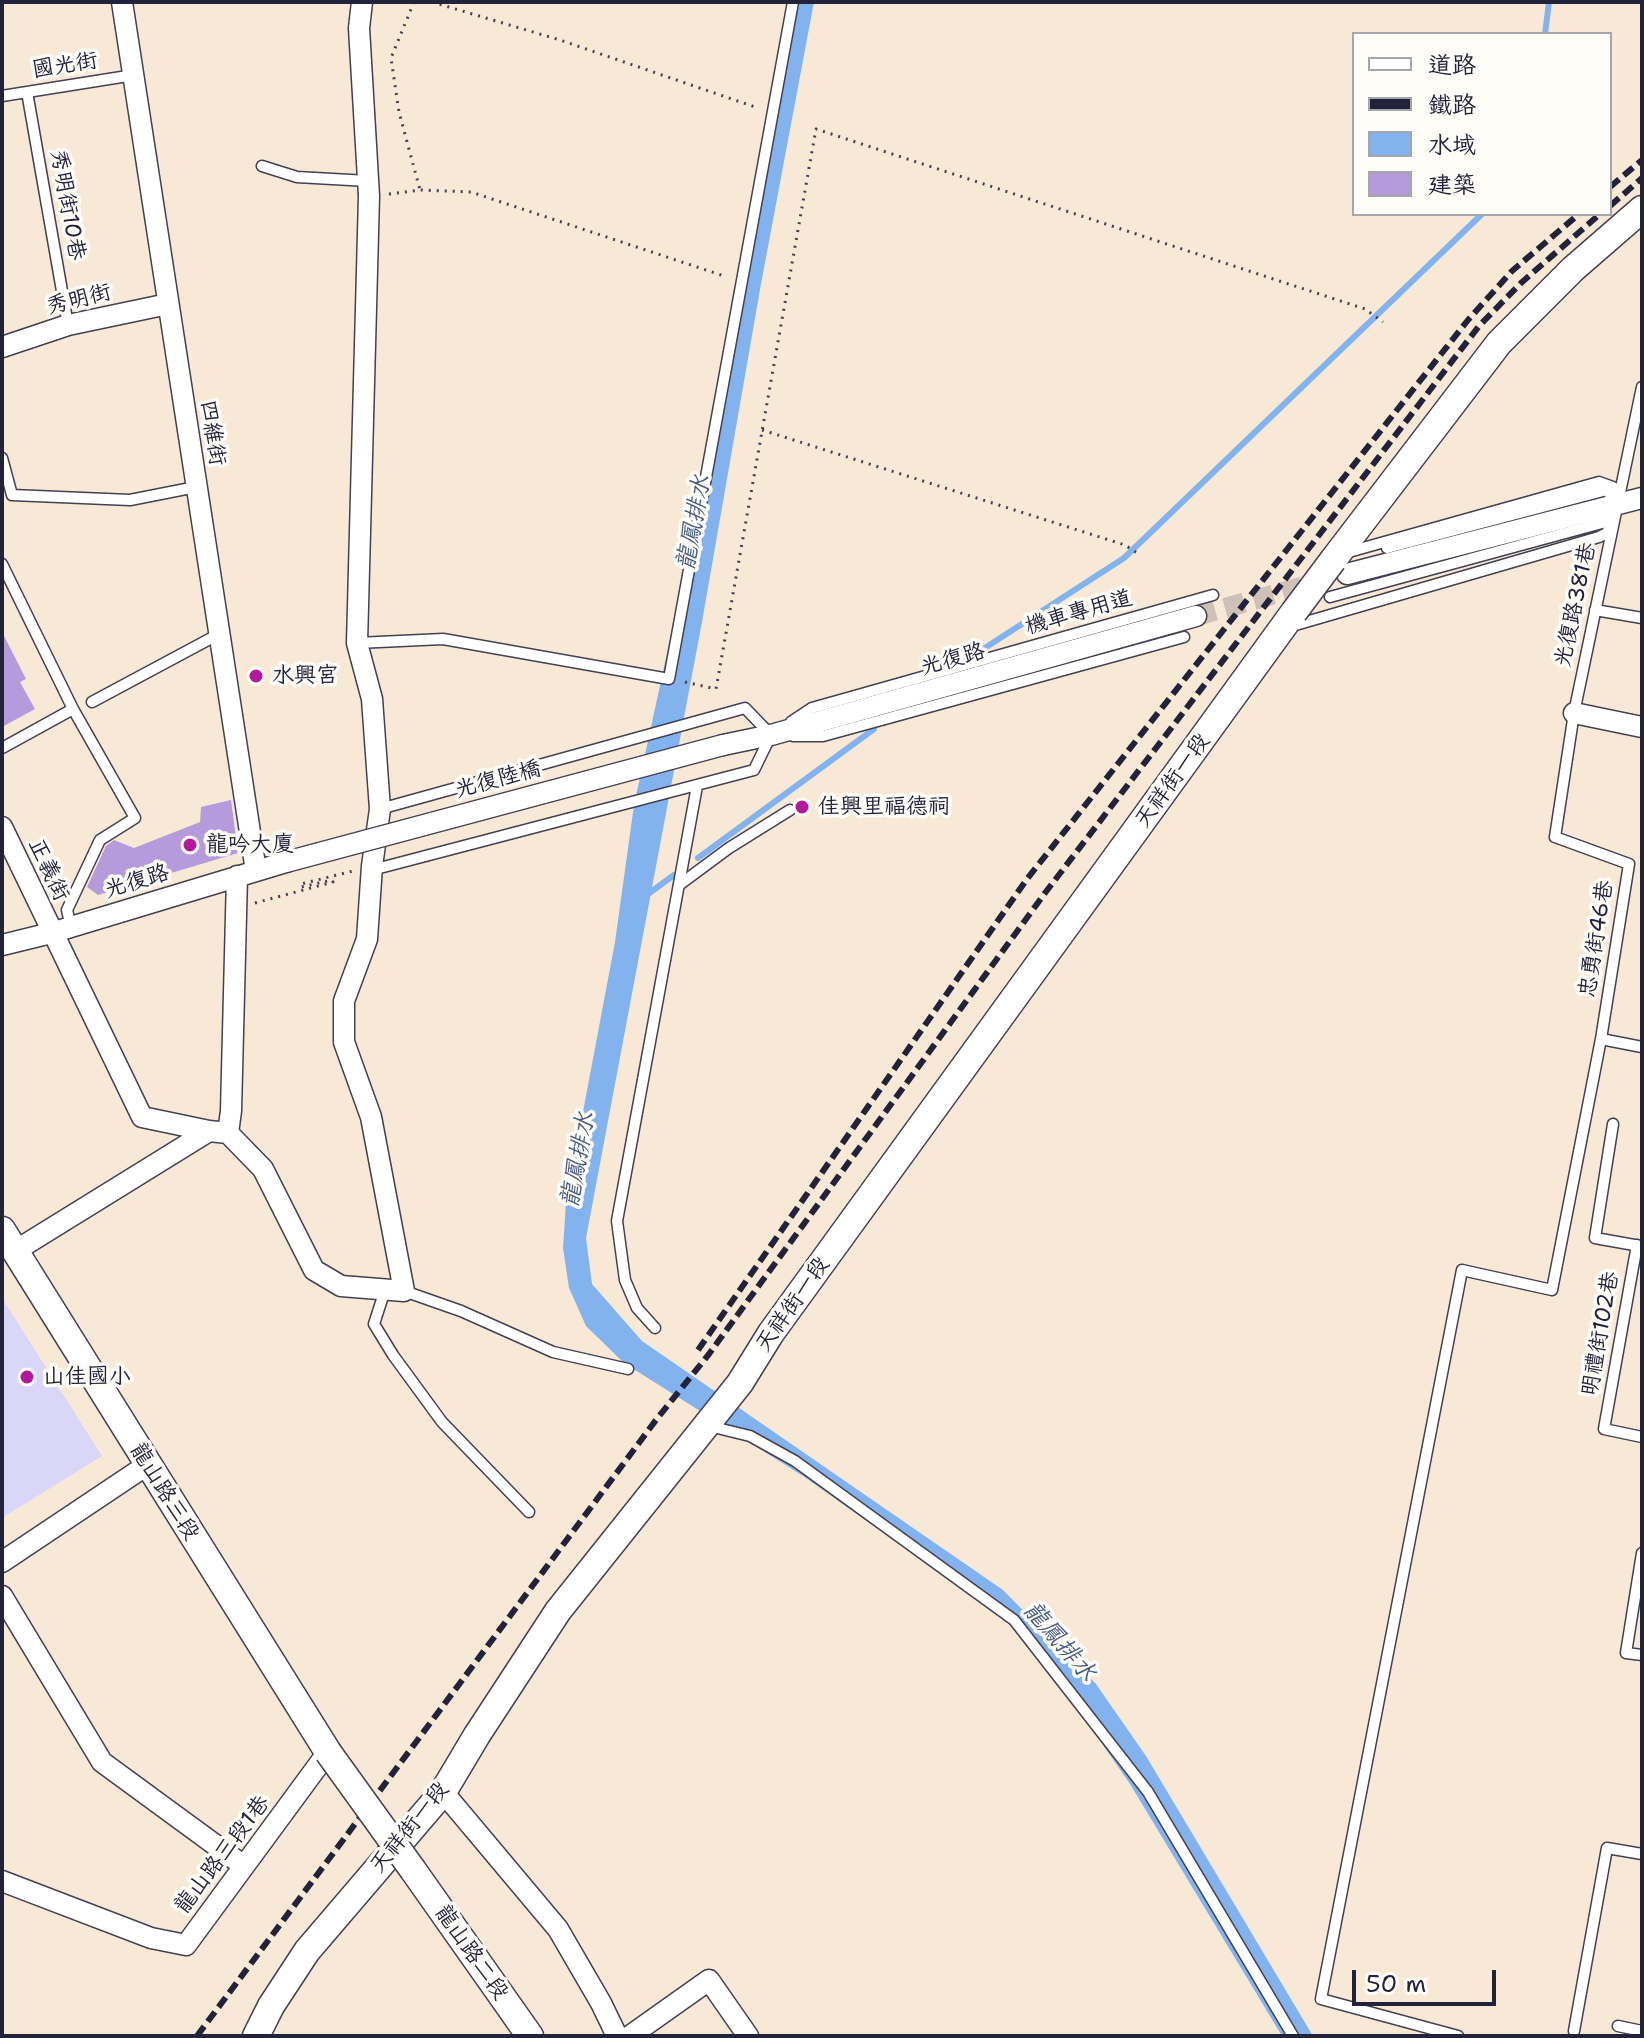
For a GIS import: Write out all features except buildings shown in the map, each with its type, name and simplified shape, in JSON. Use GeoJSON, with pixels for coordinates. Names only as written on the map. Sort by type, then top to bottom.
{"type":"FeatureCollection","features":[{"type":"Feature","properties":{"kind":"street","name":"四維街"},"geometry":{"type":"LineString","coordinates":[[122,2],[219,634],[246,874],[236,908],[231,1111],[218,1132]]}},
{"type":"Feature","properties":{"kind":"street"},"geometry":{"type":"LineString","coordinates":[[8,1241],[218,1132],[263,1169],[314,1270],[341,1286],[394,1290],[371,1117],[344,1042],[344,1001],[367,939],[380,809],[372,699],[357,643],[369,188],[359,28],[362,2]]}},
{"type":"Feature","properties":{"kind":"street","name":"天祥街一段"},"geometry":{"type":"LineString","coordinates":[[256,2036],[271,2006],[307,1951],[443,1792],[558,1611],[740,1383],[771,1333],[1288,620],[1343,561],[1499,343],[1573,269],[1642,209]]}},
{"type":"Feature","properties":{"kind":"street","name":"秀明街"},"geometry":{"type":"LineString","coordinates":[[2,347],[68,325],[168,304]]}},
{"type":"Feature","properties":{"kind":"street"},"geometry":{"type":"LineString","coordinates":[[1343,561],[1642,498]]}},
{"type":"Feature","properties":{"kind":"street","name":"光復路"},"geometry":{"type":"LineString","coordinates":[[723,745],[771,735],[1196,616]]}},
{"type":"Feature","properties":{"kind":"street"},"geometry":{"type":"LineString","coordinates":[[1574,713],[1642,727]]}},
{"type":"Feature","properties":{"kind":"street","name":"光復陸橋"},"geometry":{"type":"LineString","coordinates":[[286,862],[723,745]]}},
{"type":"Feature","properties":{"kind":"street","name":"正義街"},"geometry":{"type":"LineString","coordinates":[[2,827],[61,930],[142,1117],[218,1132]]}},
{"type":"Feature","properties":{"kind":"street","name":"光復路"},"geometry":{"type":"LineString","coordinates":[[2,945],[286,862]]}},
{"type":"Feature","properties":{"kind":"street","name":"龍山路三段"},"geometry":{"type":"LineString","coordinates":[[8,1241],[328,1752],[413,1870]]}},
{"type":"Feature","properties":{"kind":"street"},"geometry":{"type":"LineString","coordinates":[[2,1562],[147,1465]]}},
{"type":"Feature","properties":{"kind":"street"},"geometry":{"type":"LineString","coordinates":[[2,1596],[102,1762],[244,1866]]}},
{"type":"Feature","properties":{"kind":"street","name":"龍山路三段1巷"},"geometry":{"type":"LineString","coordinates":[[2,1881],[151,1938],[186,1945],[328,1752]]}},
{"type":"Feature","properties":{"kind":"street"},"geometry":{"type":"LineString","coordinates":[[443,1792],[558,1929],[617,2036]]}},
{"type":"Feature","properties":{"kind":"street","name":"龍山路二段"},"geometry":{"type":"LineString","coordinates":[[413,1870],[530,2036]]}},
{"type":"Feature","properties":{"kind":"street"},"geometry":{"type":"LineString","coordinates":[[630,2036],[709,1980],[748,2036]]}},
{"type":"Feature","properties":{"kind":"lane"},"geometry":{"type":"LineString","coordinates":[[357,643],[443,639],[669,679],[793,2]]}},
{"type":"Feature","properties":{"kind":"lane","name":"國光街"},"geometry":{"type":"LineString","coordinates":[[2,96],[134,75]]}},
{"type":"Feature","properties":{"kind":"lane","name":"秀明街10巷"},"geometry":{"type":"LineString","coordinates":[[27,92],[68,325]]}},
{"type":"Feature","properties":{"kind":"lane"},"geometry":{"type":"LineString","coordinates":[[262,166],[297,177],[369,188]]}},
{"type":"Feature","properties":{"kind":"lane","name":"光復路381巷"},"geometry":{"type":"LineString","coordinates":[[1574,713],[1642,387]]}},
{"type":"Feature","properties":{"kind":"lane"},"geometry":{"type":"LineString","coordinates":[[2,458],[12,495],[130,500],[196,487]]}},
{"type":"Feature","properties":{"kind":"lane"},"geometry":{"type":"LineString","coordinates":[[1330,597],[1602,523],[1618,505]]}},
{"type":"Feature","properties":{"kind":"lane"},"geometry":{"type":"LineString","coordinates":[[1288,620],[1599,537],[1607,533],[1618,505]]}},
{"type":"Feature","properties":{"kind":"lane"},"geometry":{"type":"LineString","coordinates":[[2,564],[73,709],[135,818],[100,840],[67,910],[61,930]]}},
{"type":"Feature","properties":{"kind":"lane","name":"機車專用道"},"geometry":{"type":"LineString","coordinates":[[771,735],[812,708],[1213,595]]}},
{"type":"Feature","properties":{"kind":"lane"},"geometry":{"type":"LineString","coordinates":[[1595,610],[1642,618]]}},
{"type":"Feature","properties":{"kind":"lane"},"geometry":{"type":"LineString","coordinates":[[92,702],[219,634]]}},
{"type":"Feature","properties":{"kind":"lane"},"geometry":{"type":"LineString","coordinates":[[380,809],[745,708],[771,735],[823,736],[1184,637]]}},
{"type":"Feature","properties":{"kind":"lane"},"geometry":{"type":"LineString","coordinates":[[2,748],[73,709]]}},
{"type":"Feature","properties":{"kind":"lane","name":"忠勇街46巷"},"geometry":{"type":"LineString","coordinates":[[1574,713],[1555,837],[1629,864],[1601,1039]]}},
{"type":"Feature","properties":{"kind":"lane"},"geometry":{"type":"LineString","coordinates":[[372,868],[517,834],[754,770],[771,735]]}},
{"type":"Feature","properties":{"kind":"lane"},"geometry":{"type":"LineString","coordinates":[[655,1328],[637,1308],[625,1280],[617,1221],[697,786]]}},
{"type":"Feature","properties":{"kind":"lane"},"geometry":{"type":"LineString","coordinates":[[679,885],[751,833],[790,810]]}},
{"type":"Feature","properties":{"kind":"lane"},"geometry":{"type":"LineString","coordinates":[[1458,2036],[1321,1999],[1462,1270],[1552,1290],[1601,1039],[1642,1047]]}},
{"type":"Feature","properties":{"kind":"lane"},"geometry":{"type":"LineString","coordinates":[[1613,1124],[1595,1238],[1639,1246]]}},
{"type":"Feature","properties":{"kind":"lane","name":"明禮街102巷"},"geometry":{"type":"LineString","coordinates":[[1639,1246],[1604,1429],[1642,1437]]}},
{"type":"Feature","properties":{"kind":"lane"},"geometry":{"type":"LineString","coordinates":[[529,1512],[442,1422],[374,1324],[394,1290],[461,1311],[553,1352],[628,1369]]}},
{"type":"Feature","properties":{"kind":"lane"},"geometry":{"type":"LineString","coordinates":[[705,1425],[750,1436],[795,1461],[1014,1620],[1148,1792],[1293,2036]]}},
{"type":"Feature","properties":{"kind":"lane"},"geometry":{"type":"LineString","coordinates":[[1642,1553],[1626,1653],[1642,1655]]}},
{"type":"Feature","properties":{"kind":"lane"},"geometry":{"type":"LineString","coordinates":[[1574,2031],[1607,1848],[1642,1854]]}},
{"type":"Feature","properties":{"kind":"lane"},"geometry":{"type":"LineString","coordinates":[[1618,2026],[1642,2031]]}},
{"type":"Feature","properties":{"kind":"path"},"geometry":{"type":"LineString","coordinates":[[414,2],[391,58],[399,112],[420,190]]}},
{"type":"Feature","properties":{"kind":"path"},"geometry":{"type":"LineString","coordinates":[[432,2],[560,40],[773,113]]}},
{"type":"Feature","properties":{"kind":"path"},"geometry":{"type":"LineString","coordinates":[[678,681],[716,689],[816,129],[1350,304],[1383,322]]}},
{"type":"Feature","properties":{"kind":"path"},"geometry":{"type":"LineString","coordinates":[[369,188],[471,192],[742,282]]}},
{"type":"Feature","properties":{"kind":"path"},"geometry":{"type":"LineString","coordinates":[[762,430],[1125,545],[1140,555]]}},
{"type":"Feature","properties":{"kind":"path"},"geometry":{"type":"LineString","coordinates":[[236,908],[333,882],[301,887],[301,884],[372,868]]}},
{"type":"Feature","properties":{"kind":"shaded area","name":"山佳國小"},"geometry":{"type":"Polygon","coordinates":[[[2,1298],[102,1456],[2,1518],[2,1298]]]}},
{"type":"Feature","properties":{"kind":"water","name":"龍鳳排水"},"geometry":{"type":"Polygon","coordinates":[[[788,2],[814,2],[586,1238],[592,1284],[642,1341],[1003,1590],[1096,1684],[1146,1756],[1313,2036],[1282,2036],[1130,1784],[1067,1693],[1003,1617],[803,1476],[624,1363],[586,1326],[569,1288],[563,1248],[566,1202],[615,942],[634,805],[671,635],[788,2]]]}},
{"type":"Feature","properties":{"kind":"waterway"},"geometry":{"type":"LineString","coordinates":[[1545,32],[1549,2]]}},
{"type":"Feature","properties":{"kind":"waterway"},"geometry":{"type":"LineString","coordinates":[[974,655],[1124,558],[1480,216]]}},
{"type":"Feature","properties":{"kind":"waterway"},"geometry":{"type":"LineString","coordinates":[[698,858],[874,729]]}},
{"type":"Feature","properties":{"kind":"waterway"},"geometry":{"type":"LineString","coordinates":[[648,894],[674,875]]}},
{"type":"Feature","properties":{"kind":"tunnel"},"geometry":{"type":"LineString","coordinates":[[1196,616],[1319,582]]}},
{"type":"Feature","properties":{"kind":"railway"},"geometry":{"type":"LineString","coordinates":[[1612,185],[1642,160]]}},
{"type":"Feature","properties":{"kind":"railway"},"geometry":{"type":"LineString","coordinates":[[1612,204],[1642,178]]}},
{"type":"Feature","properties":{"kind":"railway"},"geometry":{"type":"LineString","coordinates":[[698,1350],[1027,879],[1468,320],[1512,271],[1577,216]]}},
{"type":"Feature","properties":{"kind":"railway"},"geometry":{"type":"LineString","coordinates":[[197,2036],[656,1420],[709,1354],[1045,893],[1479,326],[1521,283],[1598,216]]}},
{"type":"Feature","properties":{"kind":"place","name":"水興宮"},"geometry":{"type":"Point","coordinates":[256,676]}},
{"type":"Feature","properties":{"kind":"place","name":"佳興里福德祠"},"geometry":{"type":"Point","coordinates":[802,807]}},
{"type":"Feature","properties":{"kind":"place","name":"龍吟大廈"},"geometry":{"type":"Point","coordinates":[190,845]}},
{"type":"Feature","properties":{"kind":"place","name":"山佳國小"},"geometry":{"type":"Point","coordinates":[27,1377]}}]}
